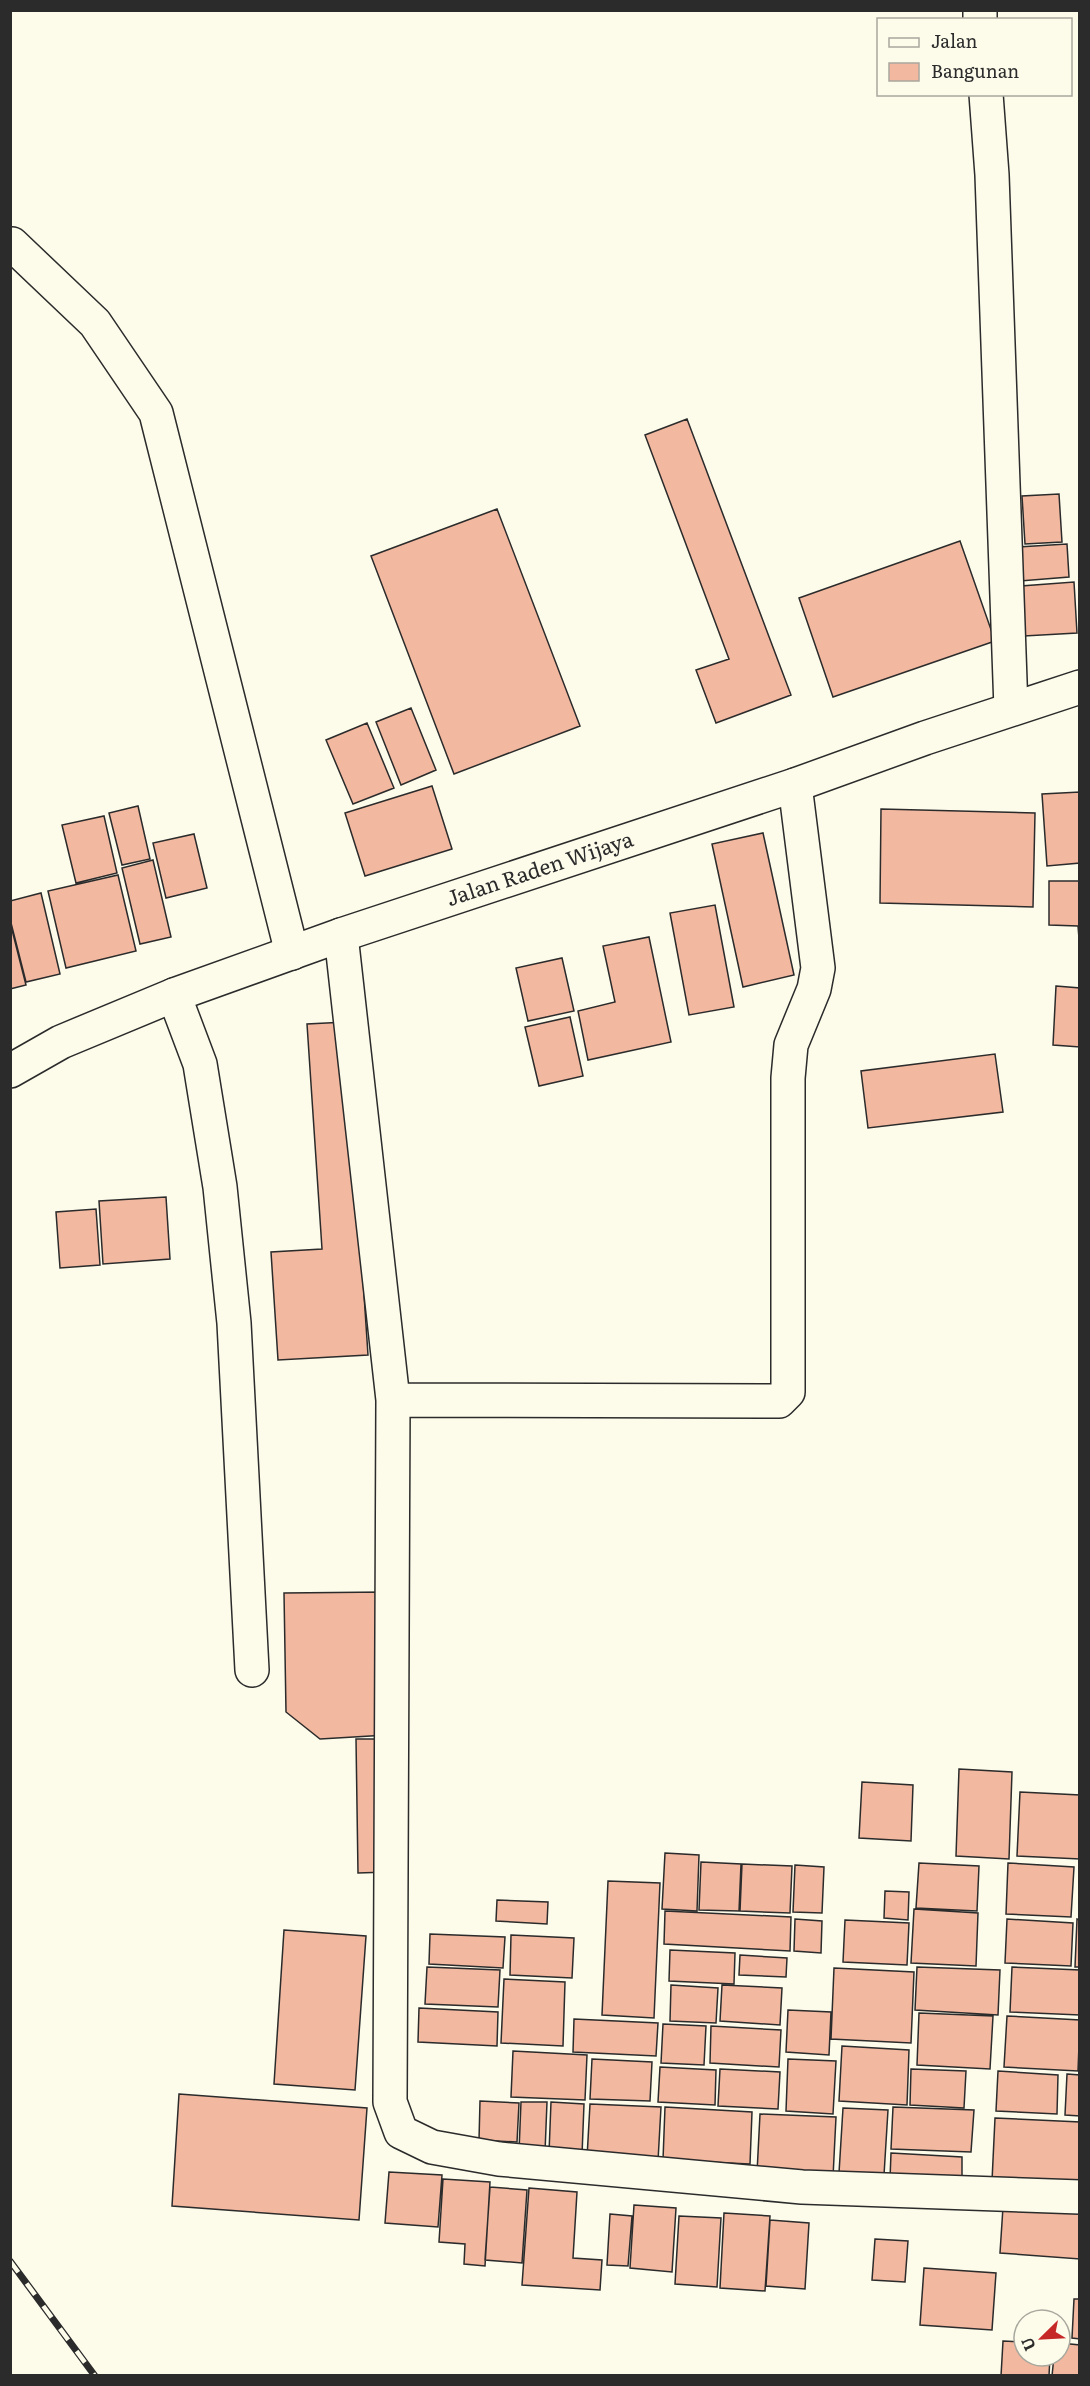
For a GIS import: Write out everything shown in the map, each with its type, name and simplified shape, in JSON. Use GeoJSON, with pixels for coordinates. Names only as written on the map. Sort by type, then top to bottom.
{"type":"FeatureCollection","features":[{"type":"Feature","properties":{"kind":"main road"},"geometry":{"type":"LineString","coordinates":[[986,96],[992,176],[1011,709]]}},
{"type":"Feature","properties":{"kind":"main road"},"geometry":{"type":"LineString","coordinates":[[12,244],[95,323],[156,413],[292,953]]}},
{"type":"Feature","properties":{"kind":"main road","name":"Jalan Raden Wijaya"},"geometry":{"type":"LineString","coordinates":[[10,1071],[60,1042],[174,995],[341,935],[795,785],[1080,687]]}},
{"type":"Feature","properties":{"kind":"main road"},"geometry":{"type":"LineString","coordinates":[[393,1400],[779,1401],[788,1392],[788,1078],[791,1045],[814,989],[818,968],[795,785]]}},
{"type":"Feature","properties":{"kind":"main road"},"geometry":{"type":"LineString","coordinates":[[341,935],[393,1400],[390,2102],[401,2132],[432,2147],[523,2162],[802,2187],[1080,2197]]}},
{"type":"Feature","properties":{"kind":"main road"},"geometry":{"type":"LineString","coordinates":[[174,995],[200,1064],[220,1187],[234,1323],[252,1670]]}},
{"type":"Feature","properties":{"kind":"building"},"geometry":{"type":"Polygon","coordinates":[[[687,419],[791,695],[716,723],[696,670],[729,659],[645,435],[687,419]]]}},
{"type":"Feature","properties":{"kind":"building"},"geometry":{"type":"Polygon","coordinates":[[[1059,494],[1062,542],[1025,544],[1022,496],[1059,494]]]}},
{"type":"Feature","properties":{"kind":"building"},"geometry":{"type":"Polygon","coordinates":[[[497,509],[580,726],[454,774],[371,556],[497,509]]]}},
{"type":"Feature","properties":{"kind":"building"},"geometry":{"type":"Polygon","coordinates":[[[960,541],[995,641],[833,697],[799,598],[960,541]]]}},
{"type":"Feature","properties":{"kind":"building"},"geometry":{"type":"Polygon","coordinates":[[[1067,544],[1069,577],[1020,581],[1018,547],[1067,544]]]}},
{"type":"Feature","properties":{"kind":"building"},"geometry":{"type":"Polygon","coordinates":[[[1074,582],[1077,633],[1024,636],[1021,586],[1074,582]]]}},
{"type":"Feature","properties":{"kind":"building"},"geometry":{"type":"Polygon","coordinates":[[[411,708],[436,770],[401,785],[376,722],[411,708]]]}},
{"type":"Feature","properties":{"kind":"building"},"geometry":{"type":"Polygon","coordinates":[[[367,723],[394,788],[353,804],[326,740],[367,723]]]}},
{"type":"Feature","properties":{"kind":"building"},"geometry":{"type":"Polygon","coordinates":[[[432,786],[452,849],[365,876],[345,813],[432,786]]]}},
{"type":"Feature","properties":{"kind":"building"},"geometry":{"type":"Polygon","coordinates":[[[1080,792],[1080,863],[1047,866],[1042,794],[1080,792]]]}},
{"type":"Feature","properties":{"kind":"building"},"geometry":{"type":"Polygon","coordinates":[[[138,806],[150,859],[122,865],[109,813],[138,806]]]}},
{"type":"Feature","properties":{"kind":"building"},"geometry":{"type":"Polygon","coordinates":[[[881,809],[1035,813],[1033,907],[880,903],[881,809]]]}},
{"type":"Feature","properties":{"kind":"building"},"geometry":{"type":"Polygon","coordinates":[[[104,816],[117,873],[76,883],[62,825],[104,816]]]}},
{"type":"Feature","properties":{"kind":"building"},"geometry":{"type":"Polygon","coordinates":[[[763,833],[794,975],[743,987],[712,844],[763,833]]]}},
{"type":"Feature","properties":{"kind":"building"},"geometry":{"type":"Polygon","coordinates":[[[194,834],[207,888],[166,898],[153,843],[194,834]]]}},
{"type":"Feature","properties":{"kind":"building"},"geometry":{"type":"Polygon","coordinates":[[[153,860],[171,937],[140,944],[122,868],[153,860]]]}},
{"type":"Feature","properties":{"kind":"building"},"geometry":{"type":"Polygon","coordinates":[[[118,875],[136,951],[66,968],[48,891],[118,875]]]}},
{"type":"Feature","properties":{"kind":"building"},"geometry":{"type":"Polygon","coordinates":[[[1049,881],[1080,881],[1080,951],[1078,926],[1049,925],[1049,881]]]}},
{"type":"Feature","properties":{"kind":"building"},"geometry":{"type":"Polygon","coordinates":[[[41,893],[60,974],[26,982],[10,919],[10,901],[41,893]]]}},
{"type":"Feature","properties":{"kind":"building"},"geometry":{"type":"Polygon","coordinates":[[[715,905],[734,1007],[689,1015],[670,913],[715,905]]]}},
{"type":"Feature","properties":{"kind":"building"},"geometry":{"type":"Polygon","coordinates":[[[10,922],[26,985],[10,989],[10,922]]]}},
{"type":"Feature","properties":{"kind":"building"},"geometry":{"type":"Polygon","coordinates":[[[649,937],[671,1042],[588,1060],[578,1011],[615,1002],[603,946],[649,937]]]}},
{"type":"Feature","properties":{"kind":"building"},"geometry":{"type":"Polygon","coordinates":[[[562,958],[574,1011],[528,1021],[516,968],[562,958]]]}},
{"type":"Feature","properties":{"kind":"building"},"geometry":{"type":"Polygon","coordinates":[[[1056,986],[1080,988],[1080,1047],[1053,1045],[1056,986]]]}},
{"type":"Feature","properties":{"kind":"building"},"geometry":{"type":"Polygon","coordinates":[[[570,1017],[583,1076],[539,1086],[525,1027],[570,1017]]]}},
{"type":"Feature","properties":{"kind":"building"},"geometry":{"type":"Polygon","coordinates":[[[346,1022],[368,1355],[278,1360],[271,1252],[322,1249],[307,1024],[346,1022]]]}},
{"type":"Feature","properties":{"kind":"building"},"geometry":{"type":"Polygon","coordinates":[[[995,1054],[1003,1112],[868,1128],[861,1071],[995,1054]]]}},
{"type":"Feature","properties":{"kind":"building"},"geometry":{"type":"Polygon","coordinates":[[[166,1197],[170,1259],[103,1264],[99,1201],[166,1197]]]}},
{"type":"Feature","properties":{"kind":"building"},"geometry":{"type":"Polygon","coordinates":[[[96,1209],[100,1265],[60,1268],[56,1212],[96,1209]]]}},
{"type":"Feature","properties":{"kind":"building"},"geometry":{"type":"Polygon","coordinates":[[[385,1592],[387,1735],[320,1739],[286,1712],[284,1593],[385,1592]]]}},
{"type":"Feature","properties":{"kind":"building"},"geometry":{"type":"Polygon","coordinates":[[[356,1739],[386,1739],[388,1872],[358,1873],[356,1739]]]}},
{"type":"Feature","properties":{"kind":"building"},"geometry":{"type":"Polygon","coordinates":[[[959,1769],[1012,1772],[1009,1859],[956,1856],[959,1769]]]}},
{"type":"Feature","properties":{"kind":"building"},"geometry":{"type":"Polygon","coordinates":[[[862,1782],[913,1785],[911,1841],[859,1838],[862,1782]]]}},
{"type":"Feature","properties":{"kind":"building"},"geometry":{"type":"Polygon","coordinates":[[[1020,1792],[1080,1795],[1080,1859],[1017,1856],[1020,1792]]]}},
{"type":"Feature","properties":{"kind":"building"},"geometry":{"type":"Polygon","coordinates":[[[665,1853],[699,1855],[697,1911],[662,1909],[665,1853]]]}},
{"type":"Feature","properties":{"kind":"building"},"geometry":{"type":"Polygon","coordinates":[[[701,1862],[741,1864],[739,1911],[699,1910],[701,1862]]]}},
{"type":"Feature","properties":{"kind":"building"},"geometry":{"type":"Polygon","coordinates":[[[919,1863],[979,1866],[977,1911],[916,1908],[919,1863]]]}},
{"type":"Feature","properties":{"kind":"building"},"geometry":{"type":"Polygon","coordinates":[[[1008,1863],[1074,1867],[1071,1917],[1006,1914],[1008,1863]]]}},
{"type":"Feature","properties":{"kind":"building"},"geometry":{"type":"Polygon","coordinates":[[[742,1864],[792,1866],[790,1913],[740,1911],[742,1864]]]}},
{"type":"Feature","properties":{"kind":"building"},"geometry":{"type":"Polygon","coordinates":[[[795,1865],[824,1867],[822,1913],[793,1912],[795,1865]]]}},
{"type":"Feature","properties":{"kind":"building"},"geometry":{"type":"Polygon","coordinates":[[[608,1881],[660,1883],[654,2018],[602,2015],[608,1881]]]}},
{"type":"Feature","properties":{"kind":"building"},"geometry":{"type":"Polygon","coordinates":[[[885,1891],[909,1892],[908,1920],[884,1918],[885,1891]]]}},
{"type":"Feature","properties":{"kind":"building"},"geometry":{"type":"Polygon","coordinates":[[[497,1900],[548,1902],[547,1924],[496,1921],[497,1900]]]}},
{"type":"Feature","properties":{"kind":"building"},"geometry":{"type":"Polygon","coordinates":[[[914,1909],[978,1913],[976,1966],[911,1963],[914,1909]]]}},
{"type":"Feature","properties":{"kind":"building"},"geometry":{"type":"Polygon","coordinates":[[[665,1911],[791,1917],[790,1951],[664,1944],[665,1911]]]}},
{"type":"Feature","properties":{"kind":"building"},"geometry":{"type":"Polygon","coordinates":[[[795,1919],[822,1921],[821,1953],[794,1951],[795,1919]]]}},
{"type":"Feature","properties":{"kind":"building"},"geometry":{"type":"Polygon","coordinates":[[[1007,1919],[1073,1923],[1071,1966],[1005,1963],[1007,1919]]]}},
{"type":"Feature","properties":{"kind":"building"},"geometry":{"type":"Polygon","coordinates":[[[1077,1919],[1080,1920],[1080,1967],[1075,1967],[1077,1919]]]}},
{"type":"Feature","properties":{"kind":"building"},"geometry":{"type":"Polygon","coordinates":[[[845,1920],[909,1923],[907,1965],[843,1962],[845,1920]]]}},
{"type":"Feature","properties":{"kind":"building"},"geometry":{"type":"Polygon","coordinates":[[[284,1930],[366,1936],[355,2090],[274,2084],[284,1930]]]}},
{"type":"Feature","properties":{"kind":"building"},"geometry":{"type":"Polygon","coordinates":[[[430,1934],[505,1937],[503,1968],[429,1964],[430,1934]]]}},
{"type":"Feature","properties":{"kind":"building"},"geometry":{"type":"Polygon","coordinates":[[[511,1935],[574,1938],[572,1978],[510,1975],[511,1935]]]}},
{"type":"Feature","properties":{"kind":"building"},"geometry":{"type":"Polygon","coordinates":[[[670,1950],[735,1953],[734,1984],[669,1981],[670,1950]]]}},
{"type":"Feature","properties":{"kind":"building"},"geometry":{"type":"Polygon","coordinates":[[[740,1955],[787,1958],[786,1977],[739,1975],[740,1955]]]}},
{"type":"Feature","properties":{"kind":"building"},"geometry":{"type":"Polygon","coordinates":[[[427,1967],[500,1970],[498,2007],[425,2004],[427,1967]]]}},
{"type":"Feature","properties":{"kind":"building"},"geometry":{"type":"Polygon","coordinates":[[[917,1967],[1000,1970],[998,2015],[915,2010],[917,1967]]]}},
{"type":"Feature","properties":{"kind":"building"},"geometry":{"type":"Polygon","coordinates":[[[1012,1967],[1080,1970],[1080,2015],[1010,2012],[1012,1967]]]}},
{"type":"Feature","properties":{"kind":"building"},"geometry":{"type":"Polygon","coordinates":[[[834,1968],[914,1972],[911,2043],[831,2039],[834,1968]]]}},
{"type":"Feature","properties":{"kind":"building"},"geometry":{"type":"Polygon","coordinates":[[[504,1979],[565,1982],[563,2046],[501,2043],[504,1979]]]}},
{"type":"Feature","properties":{"kind":"building"},"geometry":{"type":"Polygon","coordinates":[[[671,1985],[718,1988],[716,2023],[670,2021],[671,1985]]]}},
{"type":"Feature","properties":{"kind":"building"},"geometry":{"type":"Polygon","coordinates":[[[722,1985],[782,1988],[780,2025],[720,2021],[722,1985]]]}},
{"type":"Feature","properties":{"kind":"building"},"geometry":{"type":"Polygon","coordinates":[[[419,2008],[498,2012],[497,2046],[418,2042],[419,2008]]]}},
{"type":"Feature","properties":{"kind":"building"},"geometry":{"type":"Polygon","coordinates":[[[788,2010],[831,2012],[829,2055],[786,2052],[788,2010]]]}},
{"type":"Feature","properties":{"kind":"building"},"geometry":{"type":"Polygon","coordinates":[[[919,2013],[993,2016],[990,2069],[917,2065],[919,2013]]]}},
{"type":"Feature","properties":{"kind":"building"},"geometry":{"type":"Polygon","coordinates":[[[1007,2016],[1080,2020],[1078,2071],[1004,2067],[1007,2016]]]}},
{"type":"Feature","properties":{"kind":"building"},"geometry":{"type":"Polygon","coordinates":[[[574,2019],[658,2023],[656,2056],[573,2052],[574,2019]]]}},
{"type":"Feature","properties":{"kind":"building"},"geometry":{"type":"Polygon","coordinates":[[[663,2024],[706,2026],[704,2065],[661,2063],[663,2024]]]}},
{"type":"Feature","properties":{"kind":"building"},"geometry":{"type":"Polygon","coordinates":[[[711,2026],[781,2030],[779,2067],[710,2063],[711,2026]]]}},
{"type":"Feature","properties":{"kind":"building"},"geometry":{"type":"Polygon","coordinates":[[[842,2046],[909,2050],[907,2105],[839,2101],[842,2046]]]}},
{"type":"Feature","properties":{"kind":"building"},"geometry":{"type":"Polygon","coordinates":[[[513,2051],[587,2055],[585,2100],[511,2097],[513,2051]]]}},
{"type":"Feature","properties":{"kind":"building"},"geometry":{"type":"Polygon","coordinates":[[[592,2059],[652,2062],[650,2101],[590,2099],[592,2059]]]}},
{"type":"Feature","properties":{"kind":"building"},"geometry":{"type":"Polygon","coordinates":[[[788,2059],[836,2061],[833,2114],[786,2111],[788,2059]]]}},
{"type":"Feature","properties":{"kind":"building"},"geometry":{"type":"Polygon","coordinates":[[[660,2067],[716,2070],[715,2105],[658,2102],[660,2067]]]}},
{"type":"Feature","properties":{"kind":"building"},"geometry":{"type":"Polygon","coordinates":[[[720,2069],[780,2072],[778,2109],[718,2106],[720,2069]]]}},
{"type":"Feature","properties":{"kind":"building"},"geometry":{"type":"Polygon","coordinates":[[[911,2069],[966,2071],[964,2108],[910,2105],[911,2069]]]}},
{"type":"Feature","properties":{"kind":"building"},"geometry":{"type":"Polygon","coordinates":[[[998,2071],[1058,2075],[1057,2114],[996,2111],[998,2071]]]}},
{"type":"Feature","properties":{"kind":"building"},"geometry":{"type":"Polygon","coordinates":[[[1067,2074],[1080,2075],[1080,2116],[1065,2115],[1067,2074]]]}},
{"type":"Feature","properties":{"kind":"building"},"geometry":{"type":"Polygon","coordinates":[[[179,2094],[367,2108],[359,2220],[172,2206],[179,2094]]]}},
{"type":"Feature","properties":{"kind":"building"},"geometry":{"type":"Polygon","coordinates":[[[480,2101],[519,2103],[517,2142],[479,2140],[480,2101]]]}},
{"type":"Feature","properties":{"kind":"building"},"geometry":{"type":"Polygon","coordinates":[[[521,2102],[547,2102],[545,2152],[519,2151],[521,2102]]]}},
{"type":"Feature","properties":{"kind":"building"},"geometry":{"type":"Polygon","coordinates":[[[551,2102],[584,2104],[582,2155],[549,2153],[551,2102]]]}},
{"type":"Feature","properties":{"kind":"building"},"geometry":{"type":"Polygon","coordinates":[[[590,2104],[661,2107],[658,2161],[587,2158],[590,2104]]]}},
{"type":"Feature","properties":{"kind":"building"},"geometry":{"type":"Polygon","coordinates":[[[665,2107],[752,2112],[750,2164],[663,2160],[665,2107]]]}},
{"type":"Feature","properties":{"kind":"building"},"geometry":{"type":"Polygon","coordinates":[[[893,2107],[974,2110],[971,2152],[891,2149],[893,2107]]]}},
{"type":"Feature","properties":{"kind":"building"},"geometry":{"type":"Polygon","coordinates":[[[843,2108],[888,2110],[884,2175],[839,2173],[843,2108]]]}},
{"type":"Feature","properties":{"kind":"building"},"geometry":{"type":"Polygon","coordinates":[[[760,2114],[836,2117],[833,2177],[757,2173],[760,2114]]]}},
{"type":"Feature","properties":{"kind":"building"},"geometry":{"type":"Polygon","coordinates":[[[995,2118],[1080,2122],[1080,2186],[992,2181],[995,2118]]]}},
{"type":"Feature","properties":{"kind":"building"},"geometry":{"type":"Polygon","coordinates":[[[891,2153],[962,2157],[962,2182],[890,2179],[891,2153]]]}},
{"type":"Feature","properties":{"kind":"building"},"geometry":{"type":"Polygon","coordinates":[[[389,2172],[442,2175],[438,2227],[385,2223],[389,2172]]]}},
{"type":"Feature","properties":{"kind":"building"},"geometry":{"type":"Polygon","coordinates":[[[443,2179],[490,2182],[485,2266],[464,2264],[465,2244],[439,2242],[443,2179]]]}},
{"type":"Feature","properties":{"kind":"building"},"geometry":{"type":"Polygon","coordinates":[[[490,2187],[527,2190],[522,2263],[485,2260],[490,2187]]]}},
{"type":"Feature","properties":{"kind":"building"},"geometry":{"type":"Polygon","coordinates":[[[529,2188],[577,2192],[573,2258],[602,2260],[600,2290],[522,2285],[529,2188]]]}},
{"type":"Feature","properties":{"kind":"building"},"geometry":{"type":"Polygon","coordinates":[[[634,2205],[676,2208],[672,2272],[630,2268],[634,2205]]]}},
{"type":"Feature","properties":{"kind":"building"},"geometry":{"type":"Polygon","coordinates":[[[1003,2207],[1080,2213],[1080,2259],[1000,2253],[1003,2207]]]}},
{"type":"Feature","properties":{"kind":"building"},"geometry":{"type":"Polygon","coordinates":[[[724,2213],[770,2216],[765,2291],[720,2288],[724,2213]]]}},
{"type":"Feature","properties":{"kind":"building"},"geometry":{"type":"Polygon","coordinates":[[[610,2214],[632,2216],[628,2266],[607,2265],[610,2214]]]}},
{"type":"Feature","properties":{"kind":"building"},"geometry":{"type":"Polygon","coordinates":[[[679,2216],[721,2218],[717,2287],[675,2284],[679,2216]]]}},
{"type":"Feature","properties":{"kind":"building"},"geometry":{"type":"Polygon","coordinates":[[[770,2220],[809,2223],[805,2289],[766,2286],[770,2220]]]}},
{"type":"Feature","properties":{"kind":"building"},"geometry":{"type":"Polygon","coordinates":[[[875,2239],[908,2241],[905,2282],[872,2280],[875,2239]]]}},
{"type":"Feature","properties":{"kind":"building"},"geometry":{"type":"Polygon","coordinates":[[[924,2268],[996,2273],[992,2330],[920,2325],[924,2268]]]}},
{"type":"Feature","properties":{"kind":"building"},"geometry":{"type":"Polygon","coordinates":[[[1074,2299],[1080,2299],[1080,2339],[1072,2338],[1074,2299]]]}},
{"type":"Feature","properties":{"kind":"building"},"geometry":{"type":"Polygon","coordinates":[[[1003,2341],[1012,2341],[1012,2368],[1049,2368],[1049,2376],[1001,2376],[1003,2341]]]}},
{"type":"Feature","properties":{"kind":"building"},"geometry":{"type":"Polygon","coordinates":[[[1072,2344],[1080,2345],[1080,2376],[1052,2376],[1053,2368],[1072,2368],[1072,2344]]]}},
{"type":"Feature","properties":{"kind":"railway"},"geometry":{"type":"LineString","coordinates":[[10,2261],[95,2376]]}}]}
